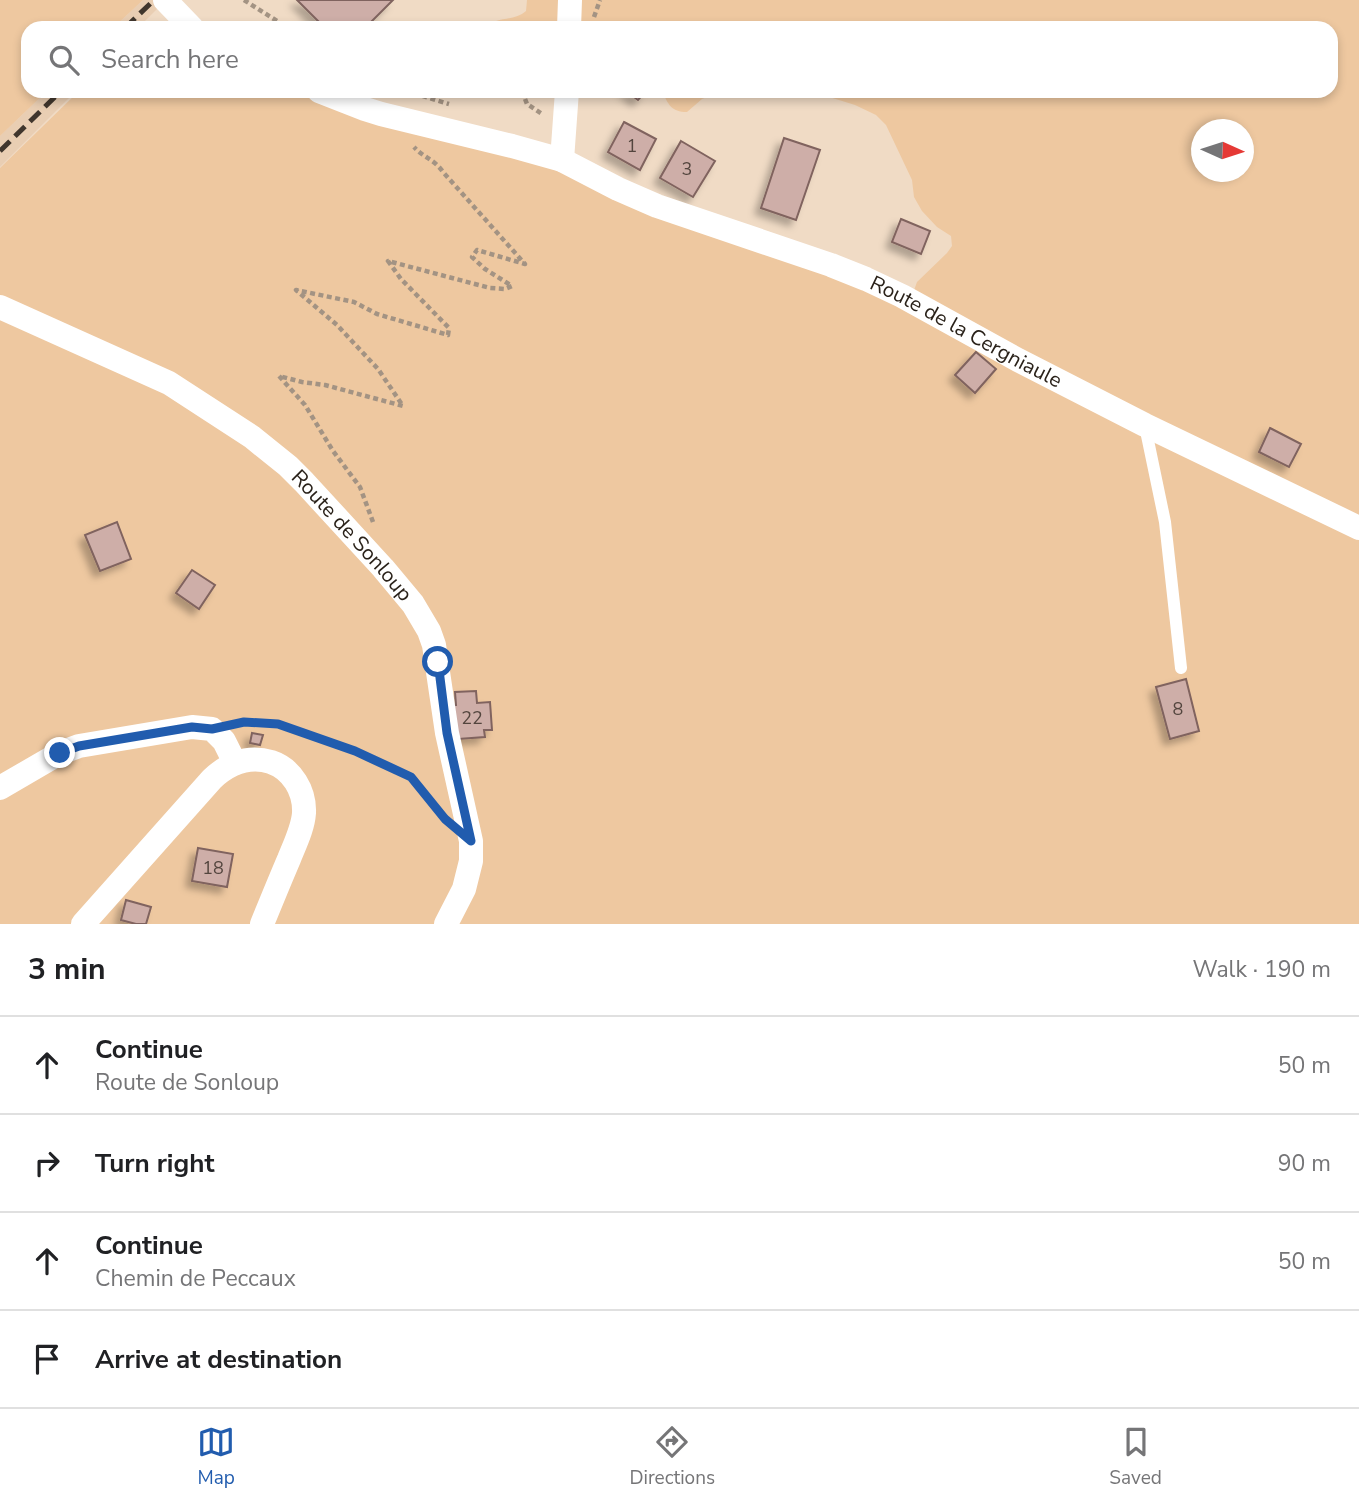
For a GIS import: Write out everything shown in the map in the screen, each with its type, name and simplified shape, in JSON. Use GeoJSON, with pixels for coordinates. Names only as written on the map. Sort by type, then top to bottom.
{"type":"FeatureCollection","features":[{"type":"Feature","properties":{"kind":"street"},"geometry":{"type":"LineString","coordinates":[[165,0],[185,21]]}},
{"type":"Feature","properties":{"kind":"street"},"geometry":{"type":"LineString","coordinates":[[569,21],[570,0]]}},
{"type":"Feature","properties":{"kind":"street"},"geometry":{"type":"LineString","coordinates":[[338,98],[373,111],[562,160],[566,98]]}},
{"type":"Feature","properties":{"kind":"street","name":"Route de la Cergniaule"},"geometry":{"type":"LineString","coordinates":[[562,160],[657,206],[831,265],[881,286],[1145,425],[1359,528]]}},
{"type":"Feature","properties":{"kind":"street","name":"Route de Sonloup"},"geometry":{"type":"LineString","coordinates":[[0,307],[169,383],[234,424],[288,466],[413,604],[435,645],[447,733],[471,841],[471,861],[464,889],[446,924]]}},
{"type":"Feature","properties":{"kind":"street"},"geometry":{"type":"LineString","coordinates":[[0,788],[60,753],[79,746],[192,727],[212,729],[225,741],[235,763]]}},
{"type":"Feature","properties":{"kind":"street"},"geometry":{"type":"LineString","coordinates":[[83,924],[222,769],[241,760],[258,759],[283,768],[297,783],[304,812],[300,829],[262,924]]}},
{"type":"Feature","properties":{"kind":"lane"},"geometry":{"type":"LineString","coordinates":[[1145,425],[1165,522],[1181,668]]}},
{"type":"Feature","properties":{"kind":"path"},"geometry":{"type":"LineString","coordinates":[[244,0],[277,21]]}},
{"type":"Feature","properties":{"kind":"path"},"geometry":{"type":"LineString","coordinates":[[594,19],[600,0]]}},
{"type":"Feature","properties":{"kind":"path"},"geometry":{"type":"LineString","coordinates":[[525,98],[527,104],[542,114]]}},
{"type":"Feature","properties":{"kind":"path"},"geometry":{"type":"LineString","coordinates":[[360,487],[332,451],[305,405],[279,376],[326,385],[403,406],[378,369],[337,325],[296,290],[354,302],[377,314],[449,335],[449,328],[401,279],[388,261],[498,289],[512,286],[472,257],[477,250],[525,264],[437,163],[419,152],[410,142]]}},
{"type":"Feature","properties":{"kind":"path"},"geometry":{"type":"LineString","coordinates":[[212,729],[244,722],[278,724],[355,751],[411,777],[445,819],[471,841]]}},
{"type":"Feature","properties":{"kind":"shaded area"},"geometry":{"type":"Polygon","coordinates":[[[0,0],[143,0],[120,21],[21,21],[21,98],[40,98],[0,136],[0,0]]]}},
{"type":"Feature","properties":{"kind":"shaded area"},"geometry":{"type":"Polygon","coordinates":[[[143,0],[166,0],[145,21],[120,21],[143,0]]]}},
{"type":"Feature","properties":{"kind":"shaded area"},"geometry":{"type":"Polygon","coordinates":[[[527,0],[1359,0],[1359,924],[0,924],[0,168],[72,98],[313,98],[358,116],[524,158],[908,307],[917,282],[952,246],[951,236],[937,227],[922,211],[914,197],[912,180],[886,125],[876,115],[832,98],[1338,98],[1338,21],[498,21],[516,17],[526,11],[527,0]]]}},
{"type":"Feature","properties":{"kind":"shaded area"},"geometry":{"type":"Polygon","coordinates":[[[40,98],[69,98],[0,167],[0,136],[40,98]]]}},
{"type":"Feature","properties":{"kind":"shaded area"},"geometry":{"type":"Polygon","coordinates":[[[665,98],[704,98],[687,112],[677,111],[665,98]]]}},
{"type":"Feature","properties":{"kind":"building"},"geometry":{"type":"Polygon","coordinates":[[[297,0],[393,0],[372,21],[318,21],[297,0]]]}},
{"type":"Feature","properties":{"kind":"building"},"geometry":{"type":"Polygon","coordinates":[[[624,122],[656,139],[640,170],[608,152],[624,122]]]}},
{"type":"Feature","properties":{"kind":"building"},"geometry":{"type":"Polygon","coordinates":[[[784,138],[820,150],[796,220],[761,208],[784,138]]]}},
{"type":"Feature","properties":{"kind":"building"},"geometry":{"type":"Polygon","coordinates":[[[681,141],[715,161],[693,197],[660,178],[681,141]]]}},
{"type":"Feature","properties":{"kind":"building"},"geometry":{"type":"Polygon","coordinates":[[[901,219],[930,231],[921,254],[892,242],[901,219]]]}},
{"type":"Feature","properties":{"kind":"building"},"geometry":{"type":"Polygon","coordinates":[[[976,352],[996,369],[975,393],[955,375],[976,352]]]}},
{"type":"Feature","properties":{"kind":"building"},"geometry":{"type":"Polygon","coordinates":[[[1270,428],[1301,444],[1289,467],[1259,452],[1270,428]]]}},
{"type":"Feature","properties":{"kind":"building"},"geometry":{"type":"Polygon","coordinates":[[[117,522],[131,559],[100,571],[85,535],[117,522]]]}},
{"type":"Feature","properties":{"kind":"building"},"geometry":{"type":"Polygon","coordinates":[[[192,570],[215,585],[199,609],[176,593],[192,570]]]}},
{"type":"Feature","properties":{"kind":"building"},"geometry":{"type":"Polygon","coordinates":[[[1186,679],[1199,731],[1170,739],[1156,687],[1186,679]]]}},
{"type":"Feature","properties":{"kind":"building"},"geometry":{"type":"Polygon","coordinates":[[[476,691],[477,703],[490,702],[492,730],[484,730],[485,737],[458,739],[453,705],[456,705],[455,692],[476,691]]]}},
{"type":"Feature","properties":{"kind":"building"},"geometry":{"type":"Polygon","coordinates":[[[252,733],[263,735],[260,745],[250,743],[252,733]]]}},
{"type":"Feature","properties":{"kind":"building"},"geometry":{"type":"Polygon","coordinates":[[[198,848],[233,854],[227,887],[192,881],[198,848]]]}},
{"type":"Feature","properties":{"kind":"building"},"geometry":{"type":"Polygon","coordinates":[[[126,900],[151,907],[146,924],[121,920],[126,900]]]}},
{"type":"Feature","properties":{"kind":"railway"},"geometry":{"type":"LineString","coordinates":[[132,21],[154,0]]}},
{"type":"Feature","properties":{"kind":"railway"},"geometry":{"type":"LineString","coordinates":[[0,151],[54,98]]}},
{"type":"Feature","properties":{"kind":"route"},"geometry":{"type":"LineString","coordinates":[[60,753],[79,746],[192,727],[212,729],[244,722],[278,724],[355,751],[411,777],[445,819],[471,841],[447,733],[438,662]]}}]}
